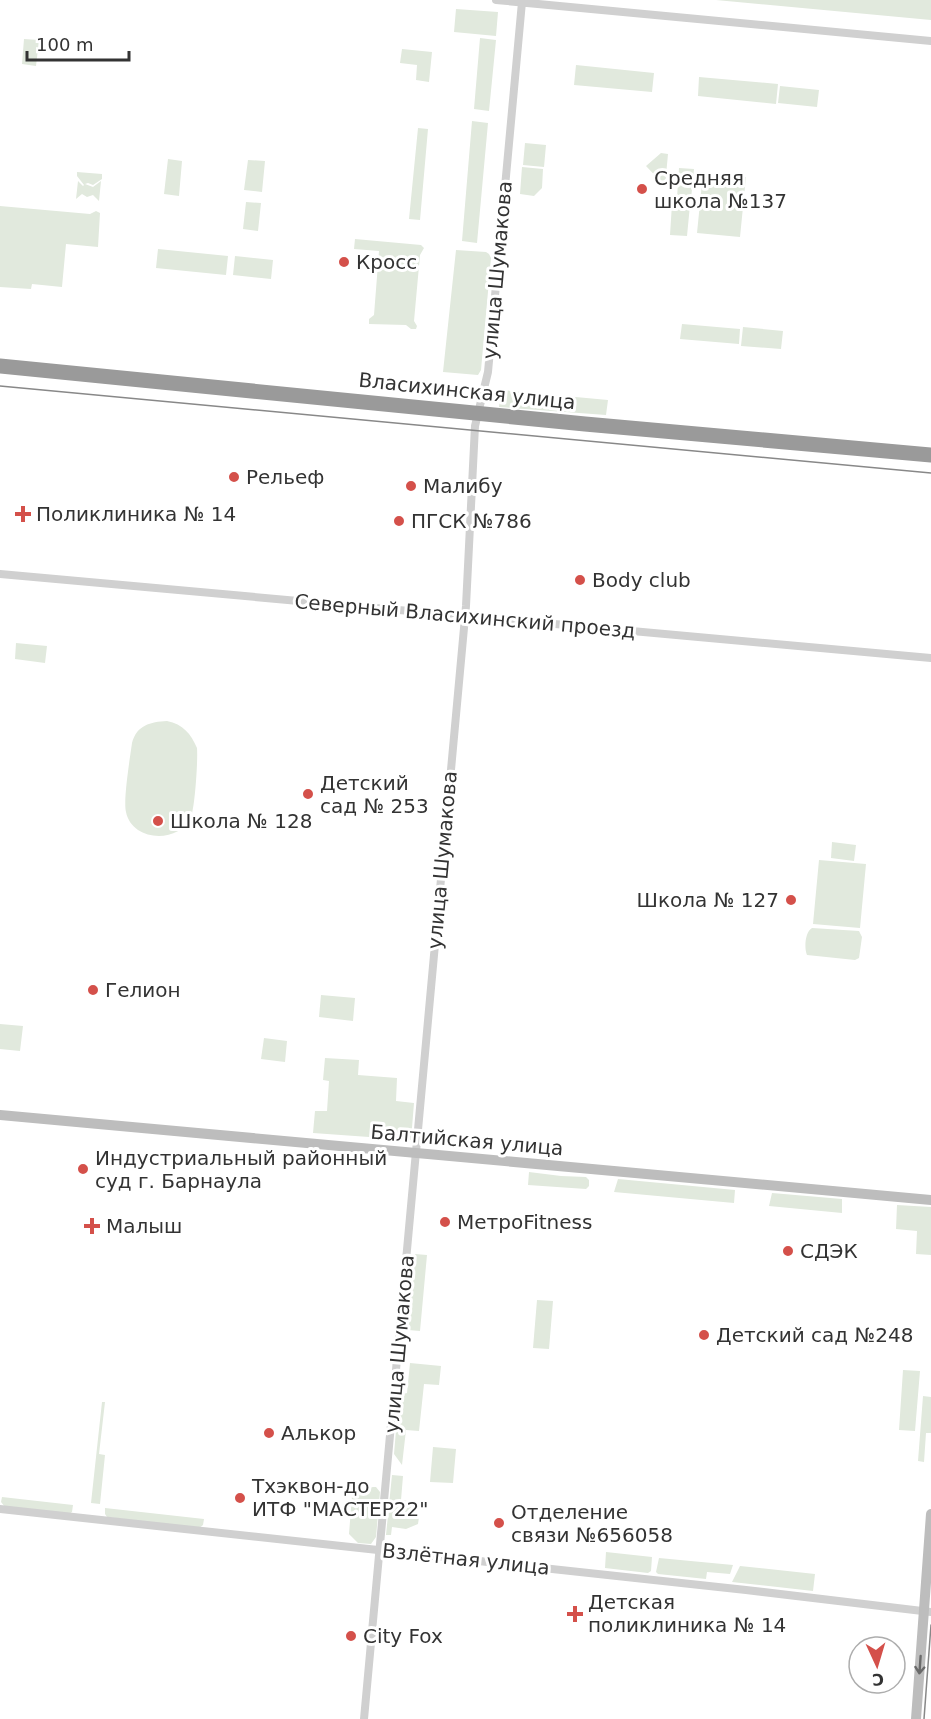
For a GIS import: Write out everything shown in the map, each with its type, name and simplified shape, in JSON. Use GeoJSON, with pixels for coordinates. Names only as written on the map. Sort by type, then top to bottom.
{"type":"FeatureCollection","features":[{"type":"Feature","properties":{"kind":"highway","name":"Власихинская улица"},"geometry":{"type":"LineString","coordinates":[[0,366],[931,455]]}},
{"type":"Feature","properties":{"kind":"main road","name":"Балтийская улица"},"geometry":{"type":"LineString","coordinates":[[0,1115],[931,1200]]}},
{"type":"Feature","properties":{"kind":"main road"},"geometry":{"type":"LineString","coordinates":[[916,1719],[927,1611],[931,1514]]}},
{"type":"Feature","properties":{"kind":"street"},"geometry":{"type":"LineString","coordinates":[[496,0],[931,41]]}},
{"type":"Feature","properties":{"kind":"street","name":"улица Шумакова"},"geometry":{"type":"LineString","coordinates":[[364,1719],[464,615],[475,426],[488,372],[522,2]]}},
{"type":"Feature","properties":{"kind":"street","name":"Северный Власихинский проезд"},"geometry":{"type":"LineString","coordinates":[[0,574],[931,658]]}},
{"type":"Feature","properties":{"kind":"street","name":"Взлётная улица"},"geometry":{"type":"LineString","coordinates":[[0,1509],[927,1611]]}},
{"type":"Feature","properties":{"kind":"shaded area"},"geometry":{"type":"Polygon","coordinates":[[[716,0],[931,0],[931,20],[716,0]]]}},
{"type":"Feature","properties":{"kind":"shaded area"},"geometry":{"type":"Polygon","coordinates":[[[456,9],[498,12],[496,36],[454,32],[456,9]]]}},
{"type":"Feature","properties":{"kind":"shaded area"},"geometry":{"type":"Polygon","coordinates":[[[480,38],[496,40],[489,111],[474,109],[480,38]]]}},
{"type":"Feature","properties":{"kind":"shaded area"},"geometry":{"type":"Polygon","coordinates":[[[24,39],[39,40],[36,66],[22,64],[24,39]]]}},
{"type":"Feature","properties":{"kind":"shaded area"},"geometry":{"type":"Polygon","coordinates":[[[402,49],[432,52],[429,82],[416,80],[417,65],[400,63],[402,49]]]}},
{"type":"Feature","properties":{"kind":"shaded area"},"geometry":{"type":"Polygon","coordinates":[[[576,65],[654,73],[652,92],[574,85],[576,65]]]}},
{"type":"Feature","properties":{"kind":"shaded area"},"geometry":{"type":"Polygon","coordinates":[[[699,77],[778,84],[776,104],[698,96],[699,77]]]}},
{"type":"Feature","properties":{"kind":"shaded area"},"geometry":{"type":"Polygon","coordinates":[[[780,86],[819,90],[817,107],[778,103],[780,86]]]}},
{"type":"Feature","properties":{"kind":"shaded area"},"geometry":{"type":"Polygon","coordinates":[[[472,121],[488,123],[477,243],[462,241],[472,121]]]}},
{"type":"Feature","properties":{"kind":"shaded area"},"geometry":{"type":"Polygon","coordinates":[[[418,128],[428,129],[420,220],[409,219],[418,128]]]}},
{"type":"Feature","properties":{"kind":"shaded area"},"geometry":{"type":"Polygon","coordinates":[[[525,143],[546,145],[544,167],[523,165],[525,143]]]}},
{"type":"Feature","properties":{"kind":"shaded area"},"geometry":{"type":"Polygon","coordinates":[[[661,153],[668,154],[665,186],[646,166],[661,153]]]}},
{"type":"Feature","properties":{"kind":"shaded area"},"geometry":{"type":"Polygon","coordinates":[[[168,159],[182,161],[179,196],[164,194],[168,159]]]}},
{"type":"Feature","properties":{"kind":"shaded area"},"geometry":{"type":"Polygon","coordinates":[[[248,160],[265,161],[262,192],[244,190],[248,160]]]}},
{"type":"Feature","properties":{"kind":"shaded area"},"geometry":{"type":"Polygon","coordinates":[[[522,167],[543,169],[542,188],[534,196],[520,194],[522,167]]]}},
{"type":"Feature","properties":{"kind":"shaded area"},"geometry":{"type":"Polygon","coordinates":[[[679,168],[694,169],[691,199],[677,198],[679,168]]]}},
{"type":"Feature","properties":{"kind":"shaded area"},"geometry":{"type":"Polygon","coordinates":[[[77,172],[102,174],[102,179],[93,185],[85,184],[93,187],[101,181],[99,201],[93,195],[87,197],[82,194],[76,199],[78,181],[84,185],[77,176],[77,172]]]}},
{"type":"Feature","properties":{"kind":"shaded area"},"geometry":{"type":"Polygon","coordinates":[[[703,173],[746,177],[740,237],[697,233],[703,173]]]}},
{"type":"Feature","properties":{"kind":"shaded area"},"geometry":{"type":"Polygon","coordinates":[[[246,202],[261,203],[258,231],[243,229],[246,202]]]}},
{"type":"Feature","properties":{"kind":"shaded area"},"geometry":{"type":"Polygon","coordinates":[[[672,204],[690,205],[687,236],[670,235],[672,204]]]}},
{"type":"Feature","properties":{"kind":"shaded area"},"geometry":{"type":"Polygon","coordinates":[[[0,206],[90,214],[96,211],[100,213],[98,247],[66,244],[62,287],[32,284],[31,289],[0,287],[0,206]]]}},
{"type":"Feature","properties":{"kind":"shaded area"},"geometry":{"type":"Polygon","coordinates":[[[355,239],[421,245],[424,248],[420,255],[414,321],[416,329],[411,329],[406,325],[369,324],[369,319],[374,315],[379,251],[354,249],[355,239]]]}},
{"type":"Feature","properties":{"kind":"shaded area"},"geometry":{"type":"Polygon","coordinates":[[[158,249],[228,256],[226,275],[156,268],[158,249]]]}},
{"type":"Feature","properties":{"kind":"shaded area"},"geometry":{"type":"Polygon","coordinates":[[[456,250],[486,252],[491,258],[481,370],[478,375],[443,372],[456,250]]]}},
{"type":"Feature","properties":{"kind":"shaded area"},"geometry":{"type":"Polygon","coordinates":[[[235,256],[273,260],[271,279],[233,275],[235,256]]]}},
{"type":"Feature","properties":{"kind":"shaded area"},"geometry":{"type":"Polygon","coordinates":[[[682,324],[740,329],[739,344],[680,339],[682,324]]]}},
{"type":"Feature","properties":{"kind":"shaded area"},"geometry":{"type":"Polygon","coordinates":[[[743,327],[783,331],[781,349],[741,346],[743,327]]]}},
{"type":"Feature","properties":{"kind":"shaded area"},"geometry":{"type":"Polygon","coordinates":[[[501,390],[608,400],[606,415],[499,407],[501,390]]]}},
{"type":"Feature","properties":{"kind":"shaded area"},"geometry":{"type":"Polygon","coordinates":[[[16,643],[47,646],[45,663],[15,659],[16,643]]]}},
{"type":"Feature","properties":{"kind":"shaded area"},"geometry":{"type":"Polygon","coordinates":[[[167,721],[186,730],[197,748],[195,794],[191,817],[185,826],[177,832],[156,836],[146,834],[130,822],[125,806],[126,789],[132,743],[137,732],[155,722],[167,721]]]}},
{"type":"Feature","properties":{"kind":"shaded area"},"geometry":{"type":"Polygon","coordinates":[[[832,842],[856,845],[854,861],[831,858],[832,842]]]}},
{"type":"Feature","properties":{"kind":"shaded area"},"geometry":{"type":"Polygon","coordinates":[[[819,860],[866,864],[860,928],[813,924],[819,860]]]}},
{"type":"Feature","properties":{"kind":"shaded area"},"geometry":{"type":"Polygon","coordinates":[[[812,928],[859,931],[862,937],[859,958],[855,960],[807,955],[806,940],[812,928]]]}},
{"type":"Feature","properties":{"kind":"shaded area"},"geometry":{"type":"Polygon","coordinates":[[[321,995],[355,998],[353,1021],[319,1017],[321,995]]]}},
{"type":"Feature","properties":{"kind":"shaded area"},"geometry":{"type":"Polygon","coordinates":[[[0,1024],[23,1026],[20,1051],[0,1049],[0,1024]]]}},
{"type":"Feature","properties":{"kind":"shaded area"},"geometry":{"type":"Polygon","coordinates":[[[264,1038],[287,1041],[285,1062],[261,1059],[264,1038]]]}},
{"type":"Feature","properties":{"kind":"shaded area"},"geometry":{"type":"Polygon","coordinates":[[[325,1058],[359,1060],[358,1075],[397,1078],[396,1101],[414,1103],[411,1140],[313,1133],[315,1111],[327,1111],[329,1081],[323,1080],[325,1058]]]}},
{"type":"Feature","properties":{"kind":"shaded area"},"geometry":{"type":"Polygon","coordinates":[[[529,1172],[586,1177],[589,1180],[589,1186],[586,1189],[528,1185],[529,1172]]]}},
{"type":"Feature","properties":{"kind":"shaded area"},"geometry":{"type":"Polygon","coordinates":[[[618,1179],[735,1190],[734,1203],[614,1192],[618,1179]]]}},
{"type":"Feature","properties":{"kind":"shaded area"},"geometry":{"type":"Polygon","coordinates":[[[772,1193],[842,1199],[842,1213],[769,1206],[772,1193]]]}},
{"type":"Feature","properties":{"kind":"shaded area"},"geometry":{"type":"Polygon","coordinates":[[[897,1205],[931,1207],[931,1255],[916,1254],[917,1231],[896,1229],[897,1205]]]}},
{"type":"Feature","properties":{"kind":"shaded area"},"geometry":{"type":"Polygon","coordinates":[[[415,1254],[427,1255],[420,1331],[408,1330],[415,1254]]]}},
{"type":"Feature","properties":{"kind":"shaded area"},"geometry":{"type":"Polygon","coordinates":[[[537,1300],[553,1301],[549,1349],[533,1348],[537,1300]]]}},
{"type":"Feature","properties":{"kind":"shaded area"},"geometry":{"type":"Polygon","coordinates":[[[410,1363],[441,1366],[439,1385],[424,1384],[419,1431],[406,1430],[402,1465],[394,1454],[399,1395],[407,1393],[410,1363]]]}},
{"type":"Feature","properties":{"kind":"shaded area"},"geometry":{"type":"Polygon","coordinates":[[[903,1370],[920,1371],[915,1431],[899,1430],[903,1370]]]}},
{"type":"Feature","properties":{"kind":"shaded area"},"geometry":{"type":"Polygon","coordinates":[[[923,1396],[931,1397],[931,1433],[926,1433],[924,1462],[918,1461],[923,1396]]]}},
{"type":"Feature","properties":{"kind":"shaded area"},"geometry":{"type":"Polygon","coordinates":[[[102,1402],[105,1402],[99,1454],[105,1455],[100,1504],[91,1503],[102,1402]]]}},
{"type":"Feature","properties":{"kind":"shaded area"},"geometry":{"type":"Polygon","coordinates":[[[433,1447],[456,1449],[453,1483],[430,1482],[433,1447]]]}},
{"type":"Feature","properties":{"kind":"shaded area"},"geometry":{"type":"Polygon","coordinates":[[[392,1475],[403,1476],[401,1500],[416,1502],[415,1516],[419,1517],[418,1524],[406,1529],[392,1527],[391,1535],[386,1535],[392,1475]]]}},
{"type":"Feature","properties":{"kind":"shaded area"},"geometry":{"type":"Polygon","coordinates":[[[373,1487],[380,1492],[376,1537],[371,1544],[358,1543],[349,1534],[352,1496],[357,1491],[373,1487]]]}},
{"type":"Feature","properties":{"kind":"shaded area"},"geometry":{"type":"Polygon","coordinates":[[[2,1497],[73,1505],[72,1512],[69,1514],[5,1507],[1,1502],[2,1497]]]}},
{"type":"Feature","properties":{"kind":"shaded area"},"geometry":{"type":"Polygon","coordinates":[[[105,1508],[204,1519],[203,1525],[199,1528],[107,1517],[105,1508]]]}},
{"type":"Feature","properties":{"kind":"shaded area"},"geometry":{"type":"Polygon","coordinates":[[[606,1552],[652,1557],[651,1571],[648,1573],[605,1568],[606,1552]]]}},
{"type":"Feature","properties":{"kind":"shaded area"},"geometry":{"type":"Polygon","coordinates":[[[659,1558],[733,1565],[730,1574],[707,1572],[706,1579],[658,1574],[656,1572],[659,1558]]]}},
{"type":"Feature","properties":{"kind":"shaded area"},"geometry":{"type":"Polygon","coordinates":[[[740,1566],[815,1574],[813,1591],[732,1582],[740,1566]]]}},
{"type":"Feature","properties":{"kind":"tram line"},"geometry":{"type":"LineString","coordinates":[[0,386],[931,473]]}},
{"type":"Feature","properties":{"kind":"tram line"},"geometry":{"type":"LineString","coordinates":[[924,1719],[931,1625]]}},
{"type":"Feature","properties":{"kind":"place","name":"Средняя школа №137"},"geometry":{"type":"Point","coordinates":[642,189]}},
{"type":"Feature","properties":{"kind":"place","name":"Кросс"},"geometry":{"type":"Point","coordinates":[344,262]}},
{"type":"Feature","properties":{"kind":"place","name":"Рельеф"},"geometry":{"type":"Point","coordinates":[234,477]}},
{"type":"Feature","properties":{"kind":"place","name":"Малибу"},"geometry":{"type":"Point","coordinates":[411,486]}},
{"type":"Feature","properties":{"kind":"place","name":"Поликлиника № 14"},"geometry":{"type":"Point","coordinates":[23,514]}},
{"type":"Feature","properties":{"kind":"place","name":"ПГСК №786"},"geometry":{"type":"Point","coordinates":[399,521]}},
{"type":"Feature","properties":{"kind":"place","name":"Body club"},"geometry":{"type":"Point","coordinates":[580,580]}},
{"type":"Feature","properties":{"kind":"place","name":"Детский сад № 253"},"geometry":{"type":"Point","coordinates":[308,794]}},
{"type":"Feature","properties":{"kind":"place","name":"Школа № 128"},"geometry":{"type":"Point","coordinates":[158,821]}},
{"type":"Feature","properties":{"kind":"place","name":"Школа № 127"},"geometry":{"type":"Point","coordinates":[791,900]}},
{"type":"Feature","properties":{"kind":"place","name":"Гелион"},"geometry":{"type":"Point","coordinates":[93,990]}},
{"type":"Feature","properties":{"kind":"place","name":"Индустриальный районный суд г. Барнаула"},"geometry":{"type":"Point","coordinates":[83,1169]}},
{"type":"Feature","properties":{"kind":"place","name":"МетроFitness"},"geometry":{"type":"Point","coordinates":[445,1222]}},
{"type":"Feature","properties":{"kind":"place","name":"Малыш"},"geometry":{"type":"Point","coordinates":[92,1226]}},
{"type":"Feature","properties":{"kind":"place","name":"СДЭК"},"geometry":{"type":"Point","coordinates":[788,1251]}},
{"type":"Feature","properties":{"kind":"place","name":"Детский сад №248"},"geometry":{"type":"Point","coordinates":[704,1335]}},
{"type":"Feature","properties":{"kind":"place","name":"Алькор"},"geometry":{"type":"Point","coordinates":[269,1433]}},
{"type":"Feature","properties":{"kind":"place","name":"Тхэквон-до ИТФ \"МАСТЕР22\""},"geometry":{"type":"Point","coordinates":[240,1498]}},
{"type":"Feature","properties":{"kind":"place","name":"Отделение связи №656058"},"geometry":{"type":"Point","coordinates":[499,1523]}},
{"type":"Feature","properties":{"kind":"place","name":"Детская поликлиника № 14"},"geometry":{"type":"Point","coordinates":[575,1614]}},
{"type":"Feature","properties":{"kind":"place","name":"City Fox"},"geometry":{"type":"Point","coordinates":[351,1636]}}]}
